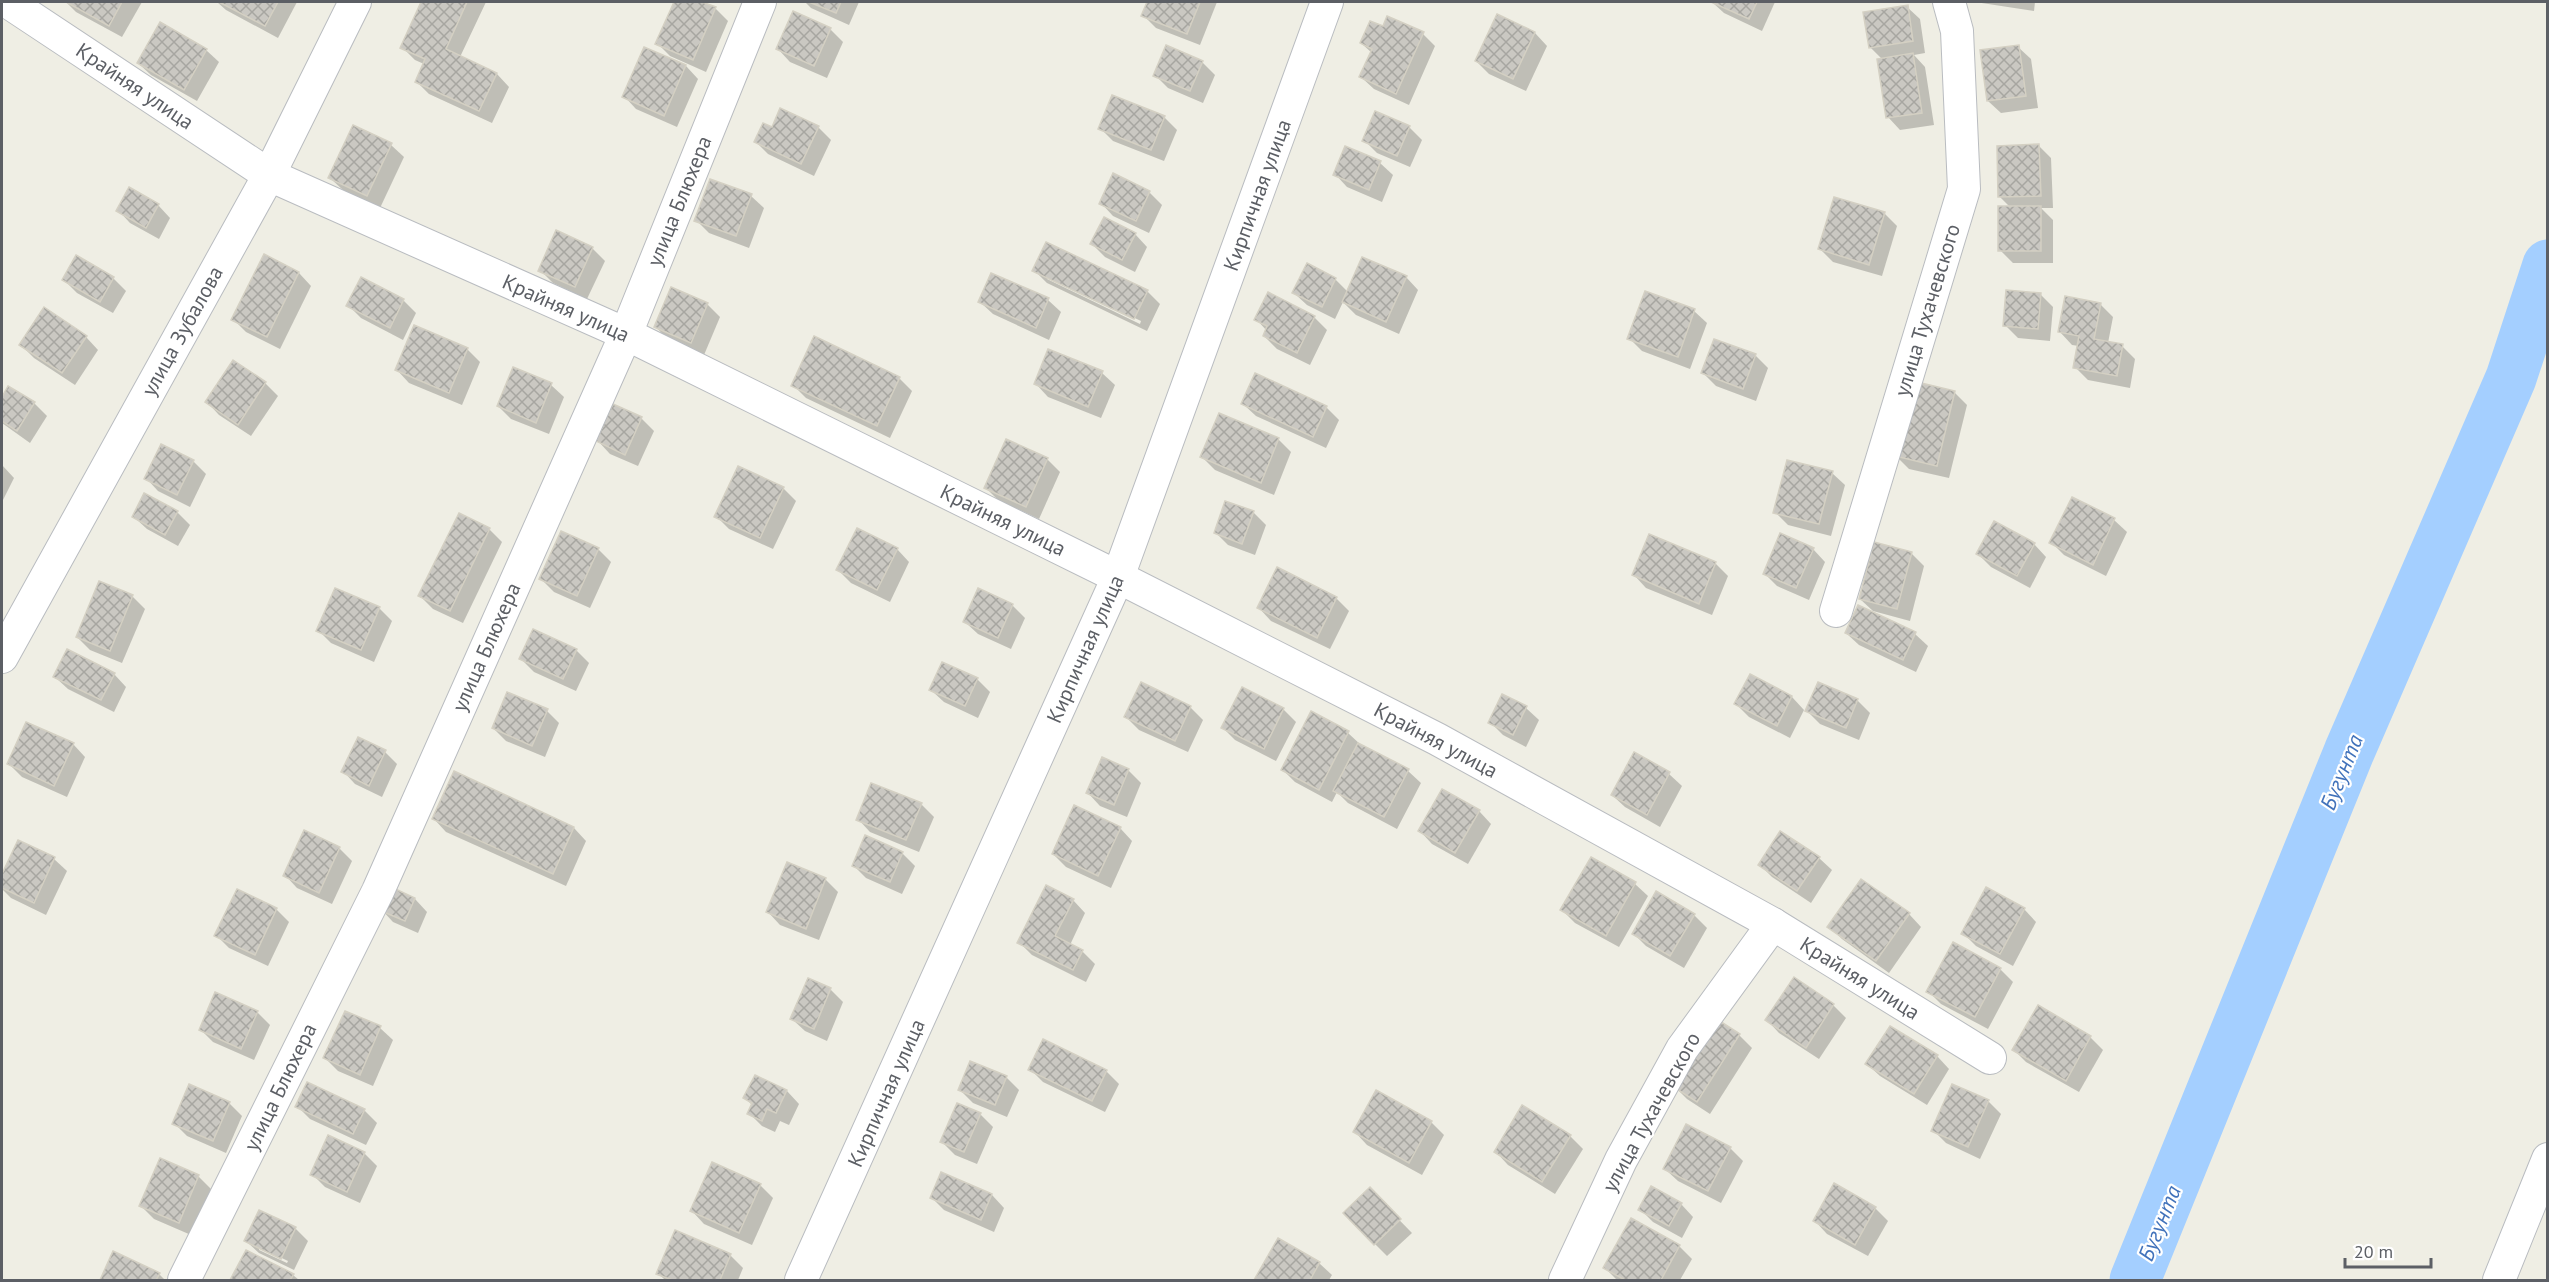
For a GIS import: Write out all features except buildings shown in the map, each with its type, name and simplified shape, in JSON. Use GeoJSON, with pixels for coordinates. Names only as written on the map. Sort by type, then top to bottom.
{"type":"FeatureCollection","features":[{"type":"Feature","properties":{"kind":"street","name":"Крайняя улица"},"geometry":{"type":"LineString","coordinates":[[8,2],[269,175],[626,334],[1118,577],[1437,739],[1773,924],[1990,1058]]}},
{"type":"Feature","properties":{"kind":"street","name":"улица Зубалова"},"geometry":{"type":"LineString","coordinates":[[2,657],[269,175],[355,2]]}},
{"type":"Feature","properties":{"kind":"street","name":"улица Блюхера"},"geometry":{"type":"LineString","coordinates":[[184,1281],[378,891],[626,334],[760,2]]}},
{"type":"Feature","properties":{"kind":"street","name":"Кирпичная улица"},"geometry":{"type":"LineString","coordinates":[[801,1281],[1118,577],[1327,2]]}},
{"type":"Feature","properties":{"kind":"street","name":"улица Тухачевского"},"geometry":{"type":"LineString","coordinates":[[1836,611],[1964,189],[1957,31],[1949,2]]}},
{"type":"Feature","properties":{"kind":"street","name":"улица Тухачевского"},"geometry":{"type":"LineString","coordinates":[[1565,1281],[1621,1160],[1682,1049],[1773,924]]}},
{"type":"Feature","properties":{"kind":"street"},"geometry":{"type":"LineString","coordinates":[[2499,1281],[2547,1159]]}},
{"type":"Feature","properties":{"kind":"waterway","name":"Бугунта"},"geometry":{"type":"LineString","coordinates":[[2135,1280],[2349,752],[2511,378],[2548,265]]}}]}
